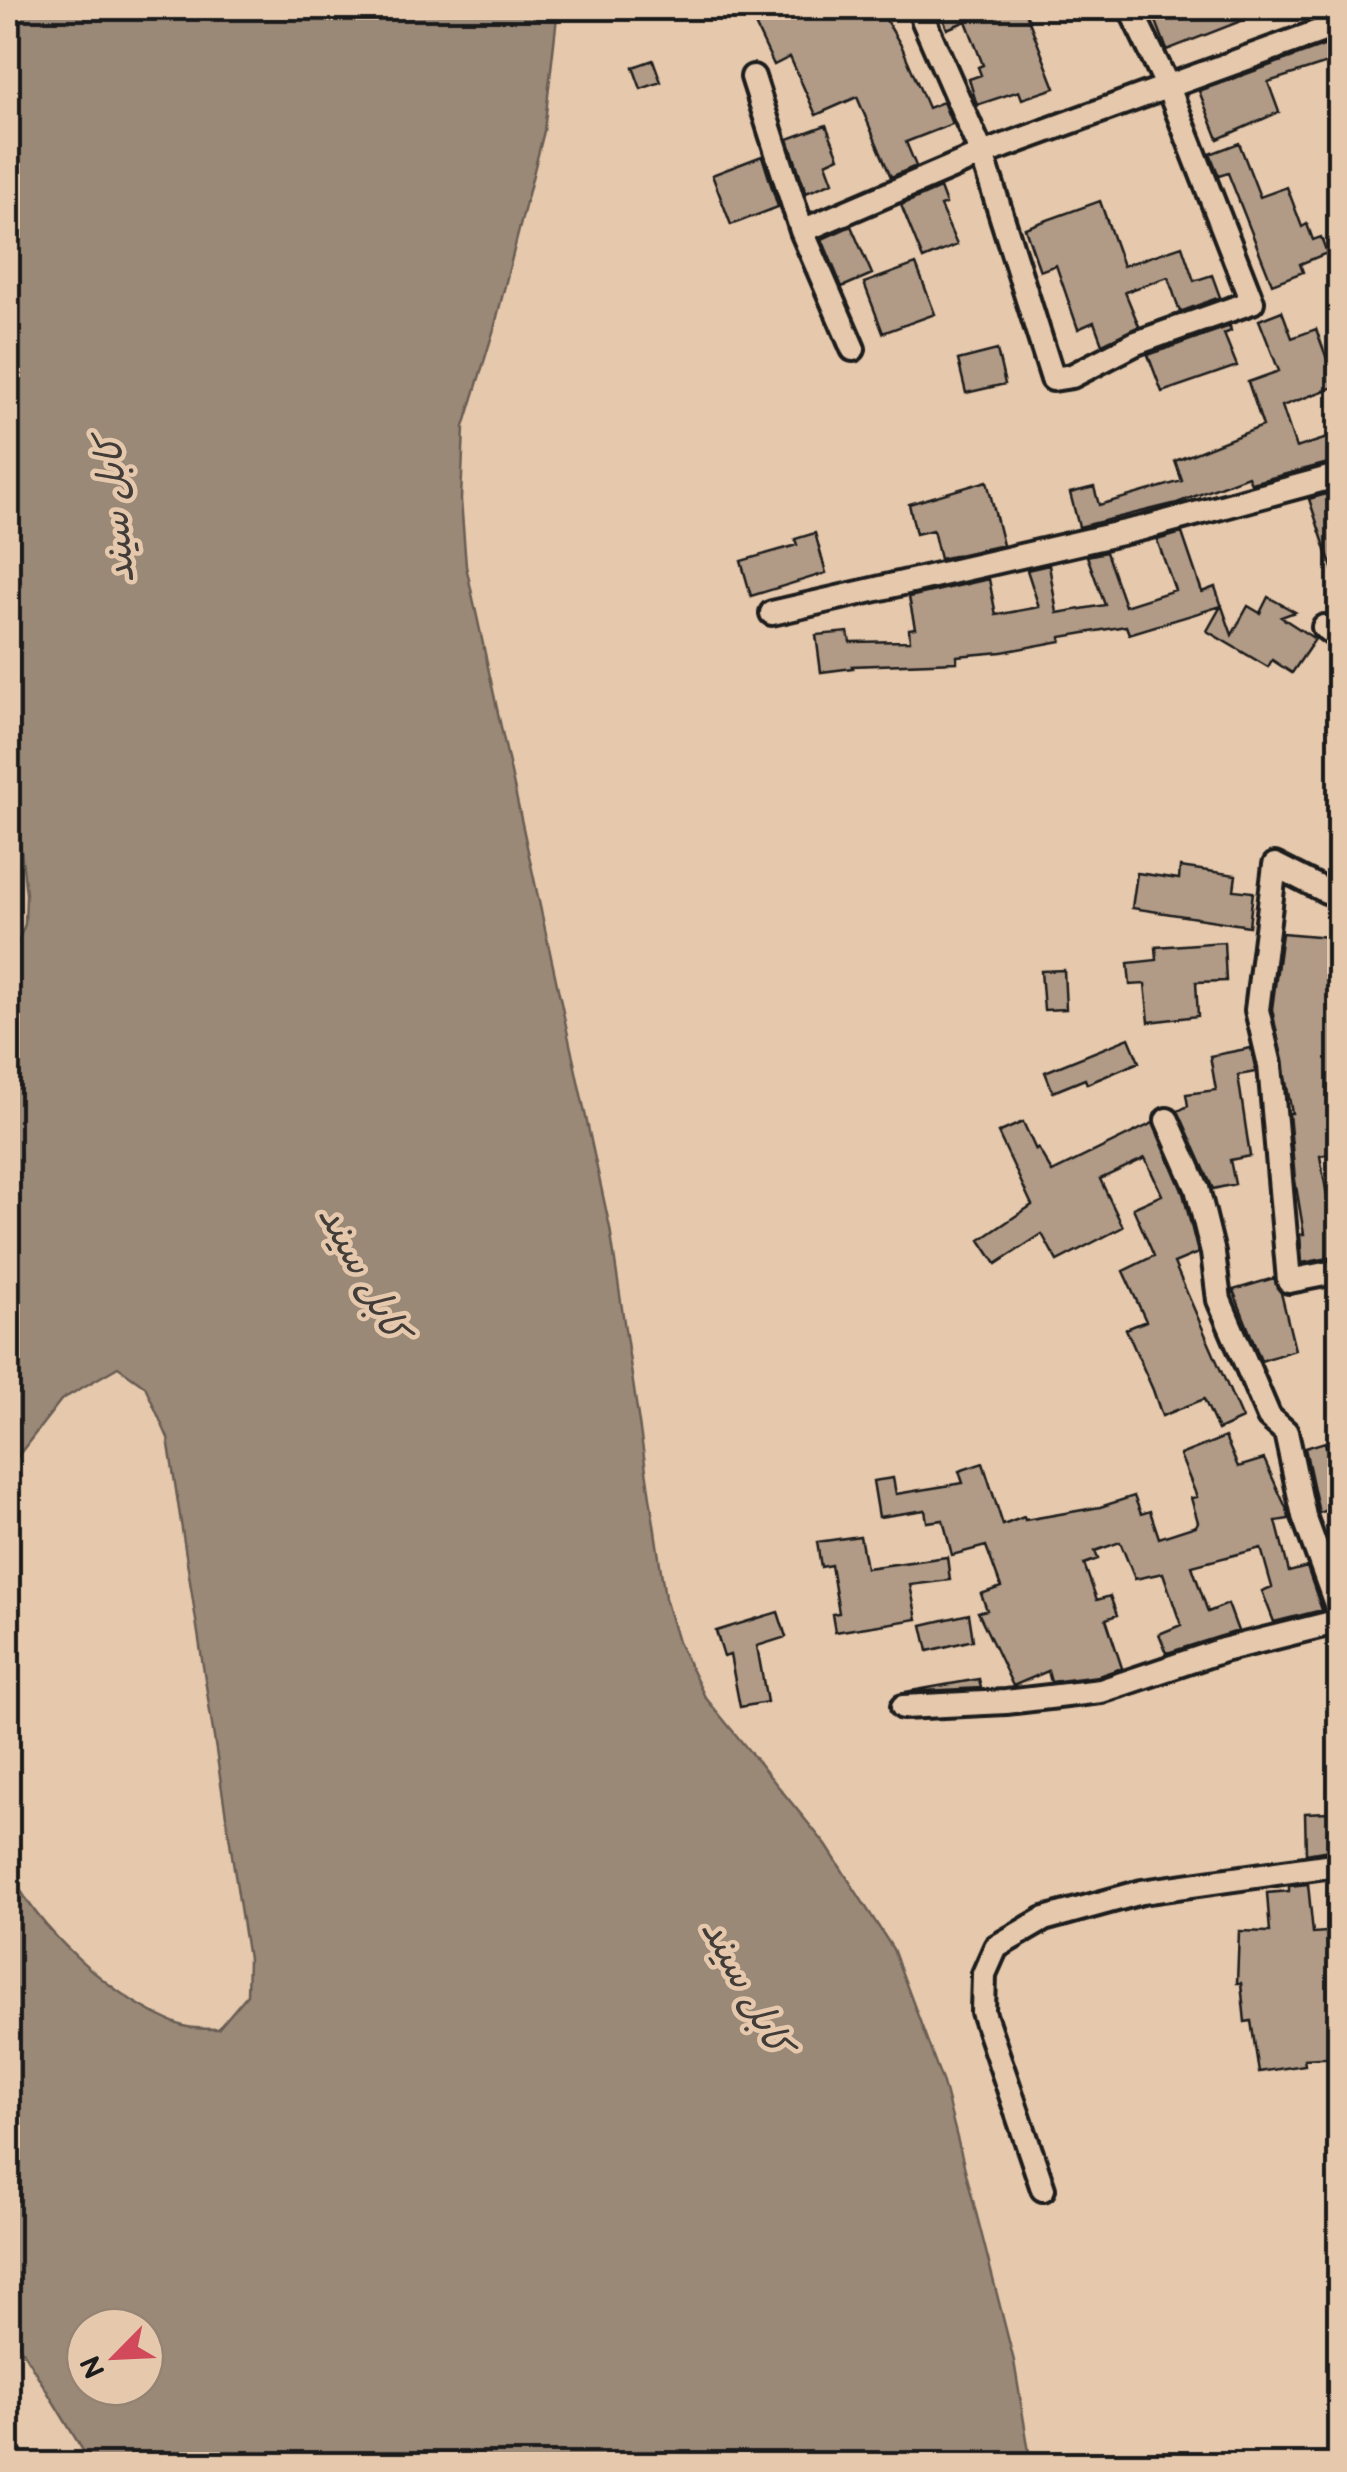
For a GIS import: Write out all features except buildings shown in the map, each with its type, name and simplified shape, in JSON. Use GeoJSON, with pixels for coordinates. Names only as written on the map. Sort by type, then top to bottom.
{"type":"FeatureCollection","features":[{"type":"Feature","properties":{"kind":"street"},"geometry":{"type":"LineString","coordinates":[[923,19],[982,154],[1054,379],[1072,376],[1136,344],[1252,302],[1168,87],[1130,8]]}},
{"type":"Feature","properties":{"kind":"street"},"geometry":{"type":"LineString","coordinates":[[802,231],[982,154],[1340,24]]}},
{"type":"Feature","properties":{"kind":"street"},"geometry":{"type":"LineString","coordinates":[[752,77],[802,231],[852,349]]}},
{"type":"Feature","properties":{"kind":"street"},"geometry":{"type":"LineString","coordinates":[[772,612],[1144,528],[1340,475]]}},
{"type":"Feature","properties":{"kind":"street"},"geometry":{"type":"LineString","coordinates":[[1340,894],[1275,865],[1256,1010],[1270,1065],[1289,1281],[1340,1272]]}},
{"type":"Feature","properties":{"kind":"street"},"geometry":{"type":"LineString","coordinates":[[903,1707],[1006,1702],[1101,1690],[1340,1618],[1304,1516],[1286,1432],[1269,1418],[1219,1300],[1213,1253],[1197,1188],[1167,1120]]}},
{"type":"Feature","properties":{"kind":"street"},"geometry":{"type":"LineString","coordinates":[[1043,2189],[983,2012],[984,1974],[996,1947],[1044,1919],[1142,1892],[1340,1864]]}},
{"type":"Feature","properties":{"kind":"water","name":"کابل سيند"},"geometry":{"type":"Polygon","coordinates":[[[8,8],[558,8],[544,131],[494,329],[464,427],[461,500],[466,566],[610,1228],[665,1598],[678,1642],[705,1697],[826,1845],[893,1949],[943,2083],[1014,2361],[1031,2464],[91,2464],[8,2327],[8,1866],[37,1914],[80,1960],[130,1999],[180,2025],[218,2029],[247,1995],[248,1959],[168,1438],[145,1386],[118,1367],[61,1400],[8,1469],[8,957],[15,950],[25,924],[26,894],[8,733],[8,8]]]}}]}
